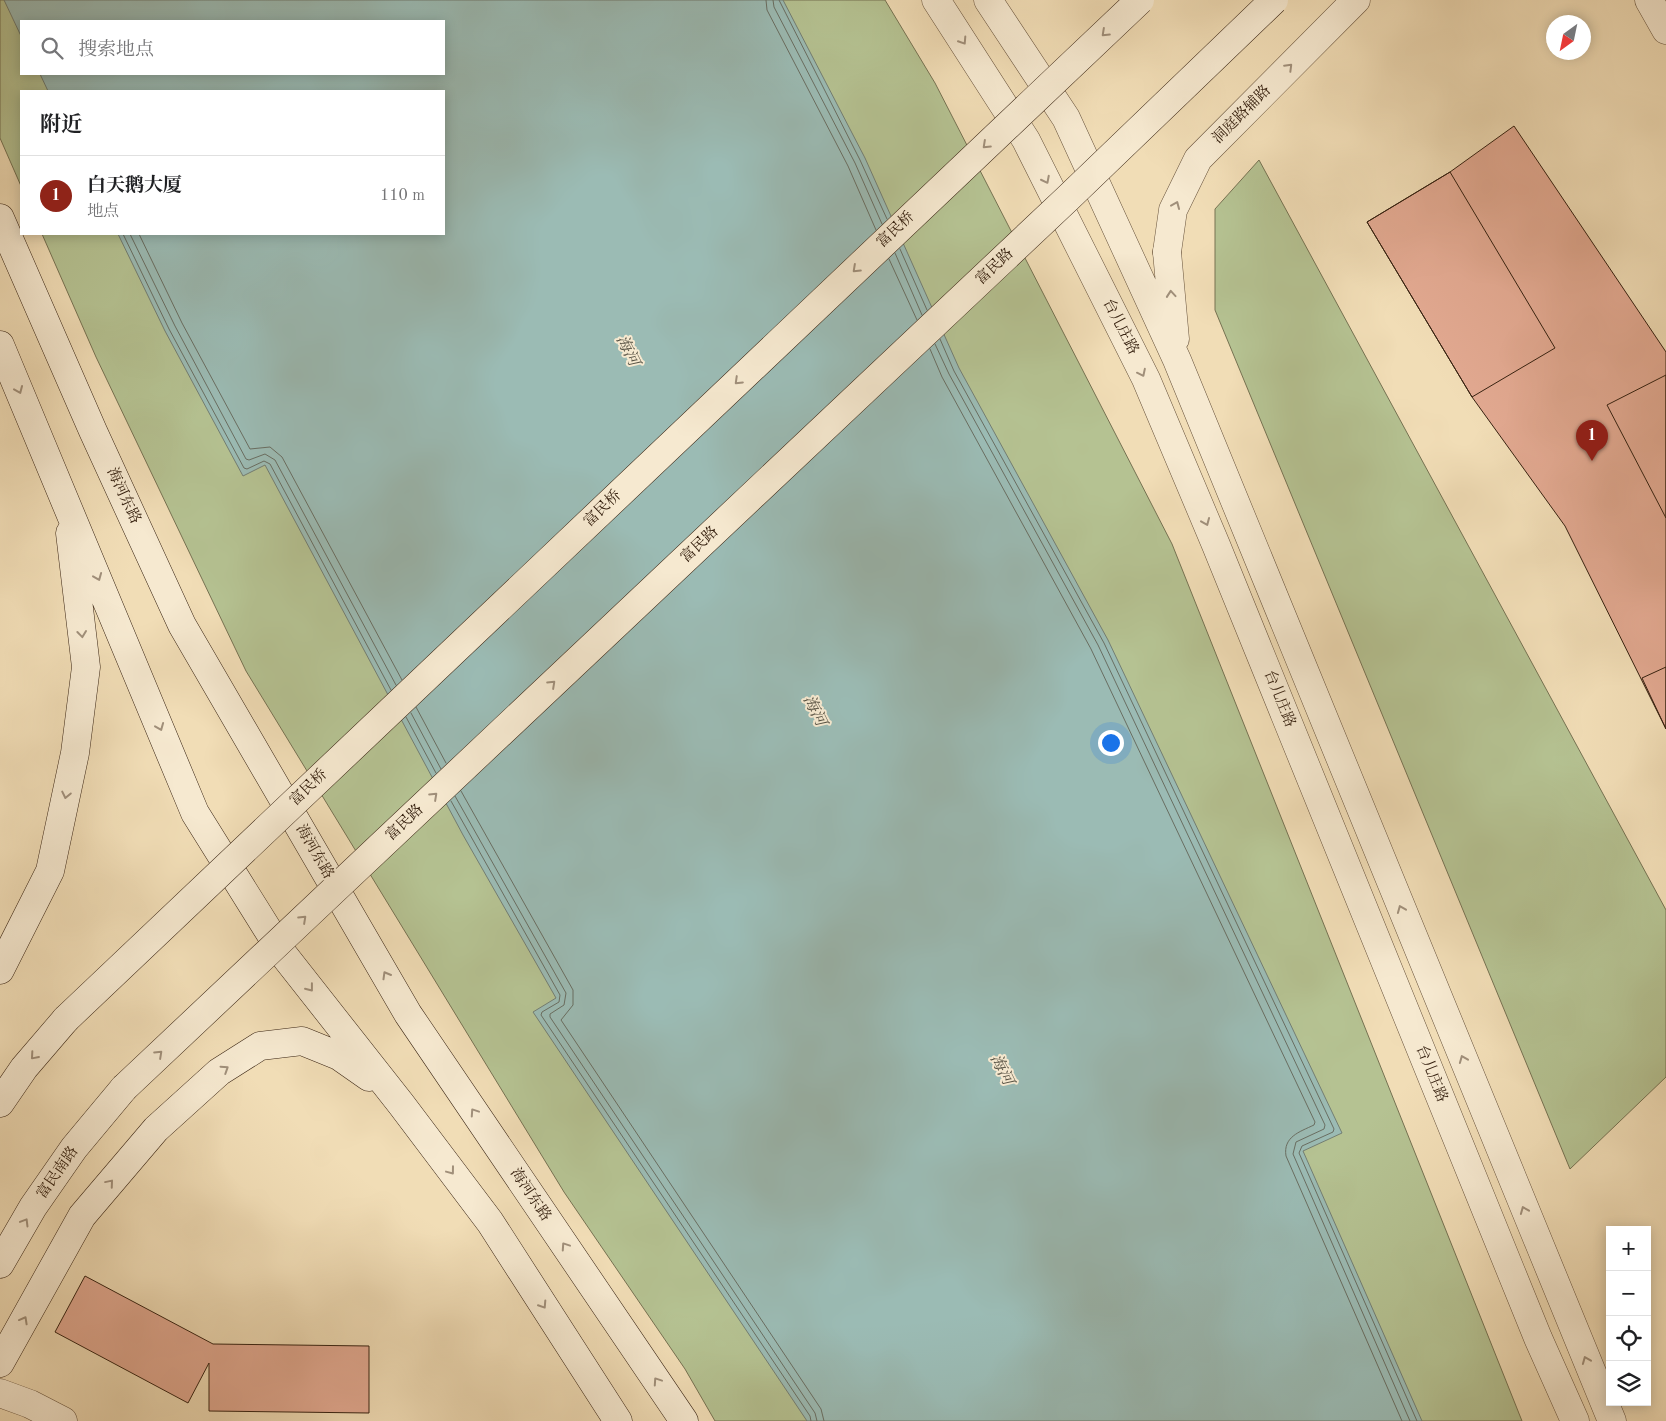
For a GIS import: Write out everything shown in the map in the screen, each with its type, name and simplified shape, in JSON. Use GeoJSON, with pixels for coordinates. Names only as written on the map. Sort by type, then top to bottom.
{"type":"FeatureCollection","features":[{"type":"Feature","properties":{"kind":"main road","name":"台儿庄路"},"geometry":{"type":"LineString","coordinates":[[936,0],[1026,140],[1146,379],[1220,554],[1538,1338],[1575,1421]]}},
{"type":"Feature","properties":{"kind":"main road"},"geometry":{"type":"LineString","coordinates":[[988,0],[1066,118],[1177,360],[1612,1421]]}},
{"type":"Feature","properties":{"kind":"main road","name":"富民桥"},"geometry":{"type":"LineString","coordinates":[[0,1103],[24,1068],[66,1019],[1140,0]]}},
{"type":"Feature","properties":{"kind":"main road","name":"富民路"},"geometry":{"type":"LineString","coordinates":[[124,1088],[1046,219],[1274,0]]}},
{"type":"Feature","properties":{"kind":"main road","name":"洞庭路辅路"},"geometry":{"type":"LineString","coordinates":[[1177,360],[1167,252],[1173,210],[1198,160],[1356,0]]}},
{"type":"Feature","properties":{"kind":"main road"},"geometry":{"type":"LineString","coordinates":[[1649,0],[1666,30]]}},
{"type":"Feature","properties":{"kind":"main road","name":"海河东路"},"geometry":{"type":"LineString","coordinates":[[0,218],[93,431],[182,625],[408,1014],[684,1421]]}},
{"type":"Feature","properties":{"kind":"main road"},"geometry":{"type":"LineString","coordinates":[[0,345],[66,499],[195,813],[283,954],[401,1104],[490,1222],[618,1421]]}},
{"type":"Feature","properties":{"kind":"main road"},"geometry":{"type":"LineString","coordinates":[[0,970],[50,871],[75,753],[86,667],[66,499]]}},
{"type":"Feature","properties":{"kind":"main road"},"geometry":{"type":"LineString","coordinates":[[0,1362],[82,1216],[156,1129],[219,1072],[260,1046],[302,1041],[338,1056],[367,1075],[401,1104]]}},
{"type":"Feature","properties":{"kind":"main road","name":"富民南路"},"geometry":{"type":"LineString","coordinates":[[0,1264],[33,1207],[74,1148],[124,1088]]}},
{"type":"Feature","properties":{"kind":"main road"},"geometry":{"type":"LineString","coordinates":[[0,1393],[30,1404],[63,1421]]}},
{"type":"Feature","properties":{"kind":"green space"},"geometry":{"type":"Polygon","coordinates":[[[0,0],[885,0],[935,83],[1172,544],[1522,1421],[715,1421],[685,1369],[564,1192],[246,671],[96,357],[42,235],[445,235],[445,90],[20,90],[20,184],[0,138],[0,0]]]}},
{"type":"Feature","properties":{"kind":"green space"},"geometry":{"type":"Polygon","coordinates":[[[1259,160],[1666,910],[1666,1077],[1570,1169],[1215,310],[1215,209],[1259,160]]]}},
{"type":"Feature","properties":{"kind":"water","name":"海河"},"geometry":{"type":"Polygon","coordinates":[[[4,0],[783,0],[865,158],[959,368],[1108,640],[1342,1133],[1303,1151],[1422,1421],[807,1421],[533,1012],[556,998],[463,835],[265,465],[243,476],[165,331],[118,235],[445,235],[445,90],[48,90],[40,75],[445,75],[445,20],[20,20],[20,34],[4,0]]]}},
{"type":"Feature","properties":{"kind":"building"},"geometry":{"type":"Polygon","coordinates":[[[1514,126],[1666,352],[1666,729],[1565,526],[1472,397],[1367,222],[1450,172],[1514,126]]]}},
{"type":"Feature","properties":{"kind":"building"},"geometry":{"type":"Polygon","coordinates":[[[1450,172],[1555,348],[1472,397],[1367,222],[1450,172]]]}},
{"type":"Feature","properties":{"kind":"building"},"geometry":{"type":"Polygon","coordinates":[[[1666,375],[1666,518],[1607,405],[1666,375]]]}},
{"type":"Feature","properties":{"kind":"building"},"geometry":{"type":"Polygon","coordinates":[[[1666,667],[1666,729],[1642,678],[1666,667]]]}},
{"type":"Feature","properties":{"kind":"building"},"geometry":{"type":"Polygon","coordinates":[[[85,1276],[213,1344],[369,1346],[369,1413],[209,1411],[209,1363],[188,1403],[55,1332],[85,1276]]]}},
{"type":"Feature","properties":{"kind":"place","name":"白天鹅大厦"},"geometry":{"type":"Point","coordinates":[1592,461]}}]}
